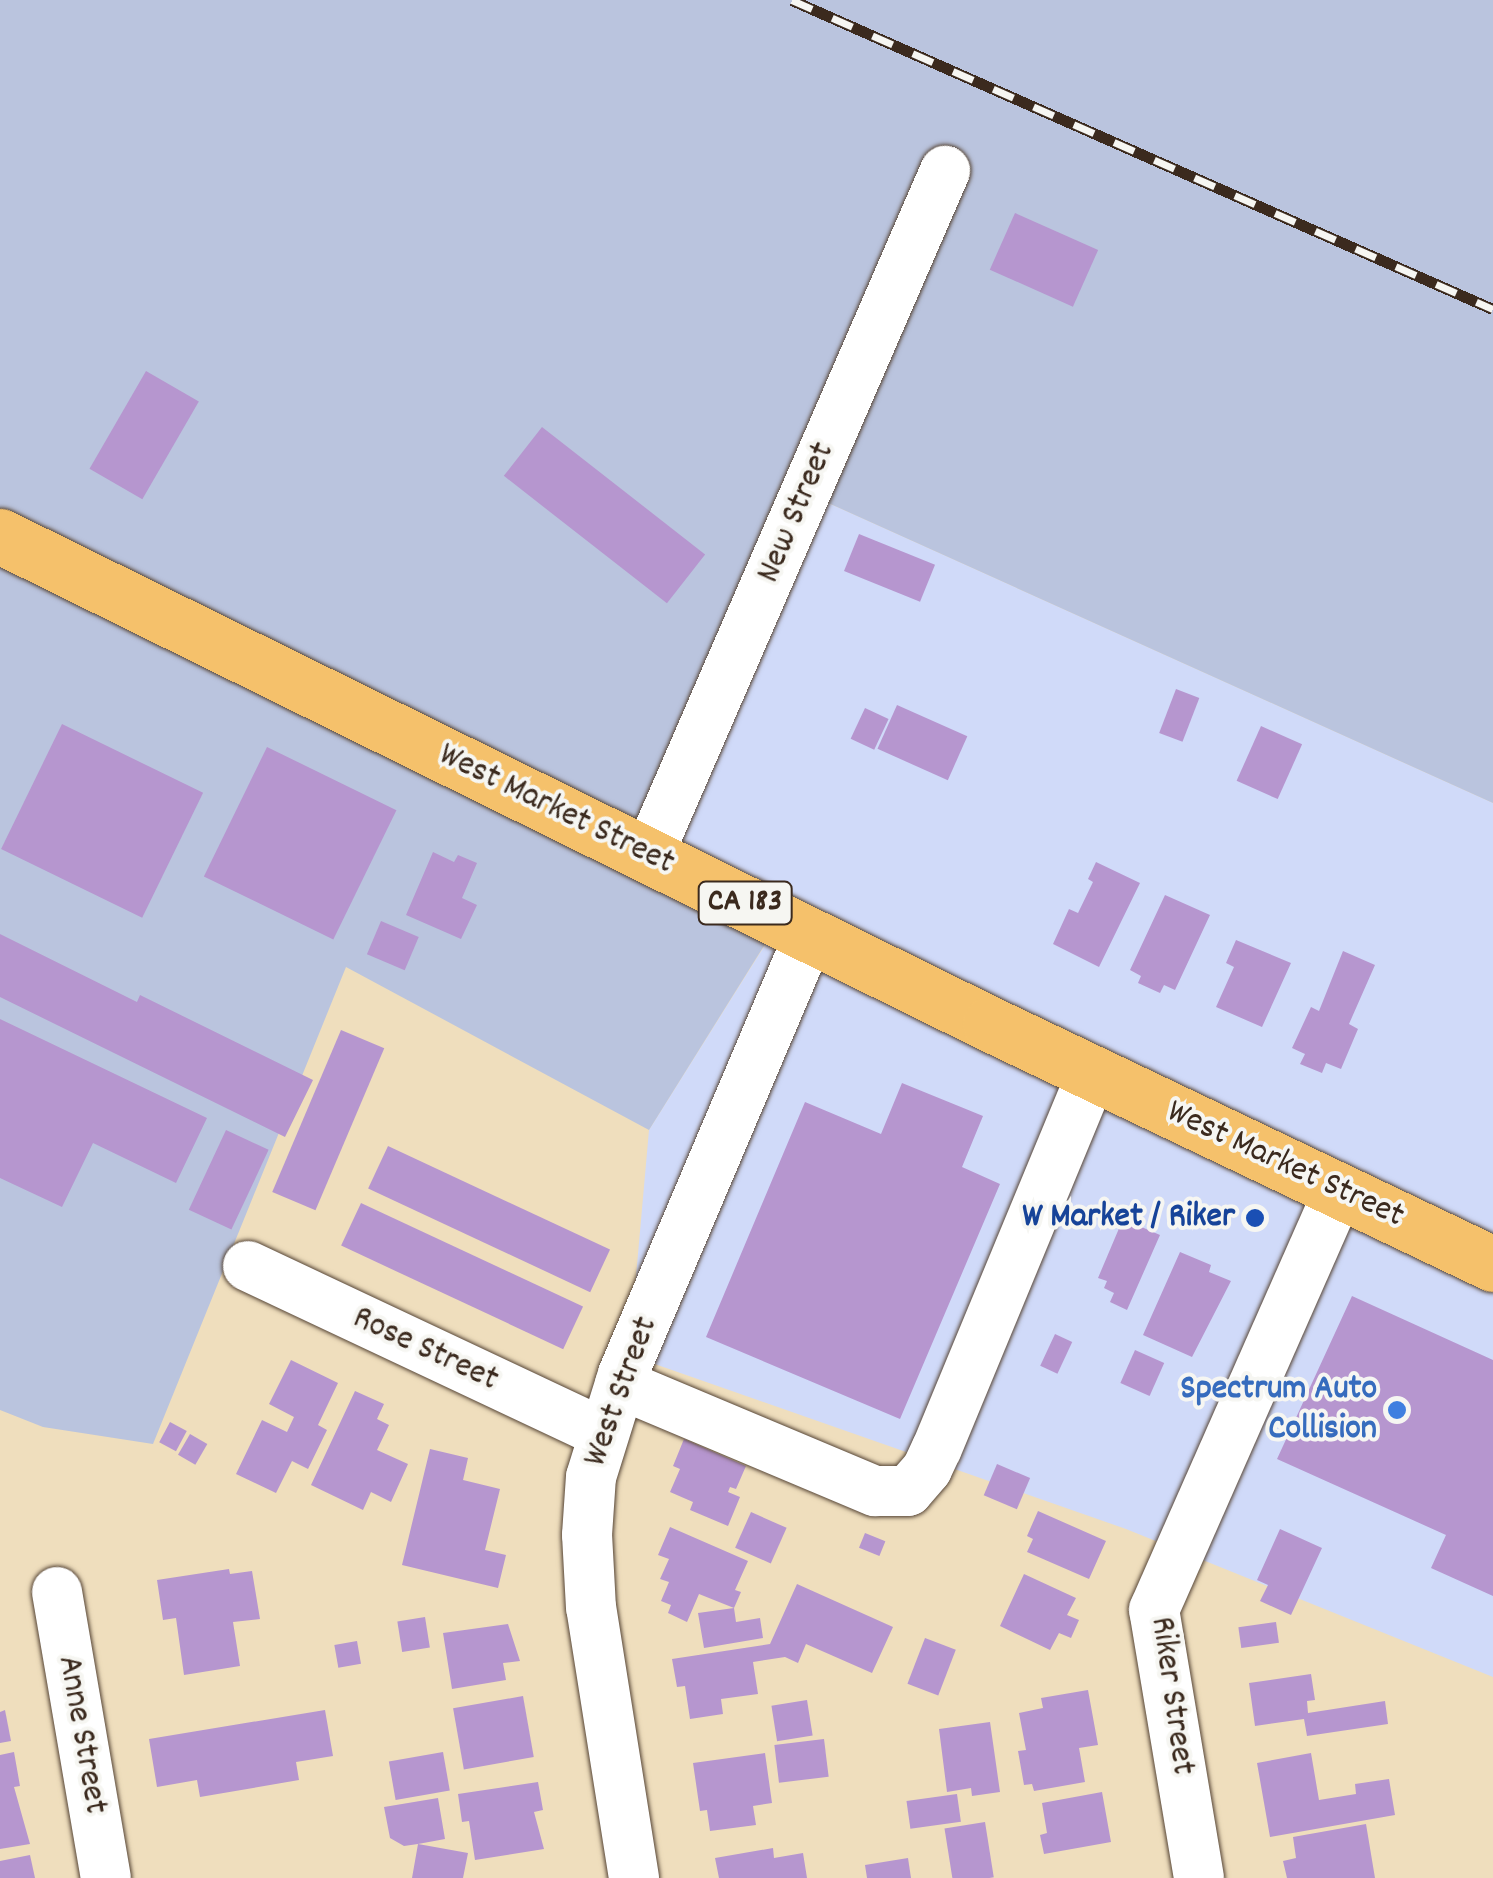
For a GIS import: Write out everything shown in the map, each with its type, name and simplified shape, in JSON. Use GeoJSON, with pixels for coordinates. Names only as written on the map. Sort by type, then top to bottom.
{"type":"FeatureCollection","features":[{"type":"Feature","properties":{"kind":"main road","name":"West Market Street"},"geometry":{"type":"LineString","coordinates":[[0,536],[1092,1073],[1493,1264]]}},
{"type":"Feature","properties":{"kind":"street","name":"New Street"},"geometry":{"type":"LineString","coordinates":[[648,856],[945,171]]}},
{"type":"Feature","properties":{"kind":"street","name":"West Street"},"geometry":{"type":"LineString","coordinates":[[634,1878],[590,1608],[590,1477],[620,1384],[809,935]]}},
{"type":"Feature","properties":{"kind":"street"},"geometry":{"type":"LineString","coordinates":[[620,1384],[875,1491],[908,1491],[927,1470],[937,1448],[1092,1073]]}},
{"type":"Feature","properties":{"kind":"street","name":"Riker Street"},"geometry":{"type":"LineString","coordinates":[[1200,1878],[1154,1610],[1338,1192]]}},
{"type":"Feature","properties":{"kind":"street","name":"Rose Street"},"geometry":{"type":"LineString","coordinates":[[248,1266],[603,1433]]}},
{"type":"Feature","properties":{"kind":"street","name":"Anne Street"},"geometry":{"type":"LineString","coordinates":[[57,1592],[106,1878]]}},
{"type":"Feature","properties":{"kind":"shaded area"},"geometry":{"type":"Polygon","coordinates":[[[0,0],[1493,0],[1493,803],[815,497],[680,841],[790,904],[649,1130],[346,967],[153,1444],[43,1427],[0,1410],[0,0]]]}},
{"type":"Feature","properties":{"kind":"shaded area"},"geometry":{"type":"Polygon","coordinates":[[[815,497],[1493,803],[1493,1677],[1126,1529],[629,1355],[649,1130],[790,905],[679,842],[815,497]]]}},
{"type":"Feature","properties":{"kind":"building"},"geometry":{"type":"Polygon","coordinates":[[[1015,213],[1098,250],[1073,307],[990,270],[1015,213]]]}},
{"type":"Feature","properties":{"kind":"building"},"geometry":{"type":"Polygon","coordinates":[[[146,371],[199,402],[142,499],[90,469],[146,371]]]}},
{"type":"Feature","properties":{"kind":"building"},"geometry":{"type":"Polygon","coordinates":[[[542,427],[705,554],[667,603],[504,476],[542,427]]]}},
{"type":"Feature","properties":{"kind":"building"},"geometry":{"type":"Polygon","coordinates":[[[859,534],[935,565],[920,602],[844,571],[859,534]]]}},
{"type":"Feature","properties":{"kind":"building"},"geometry":{"type":"Polygon","coordinates":[[[1176,689],[1199,698],[1182,742],[1159,733],[1176,689]]]}},
{"type":"Feature","properties":{"kind":"building"},"geometry":{"type":"Polygon","coordinates":[[[897,705],[967,736],[948,780],[877,749],[897,705]]]}},
{"type":"Feature","properties":{"kind":"building"},"geometry":{"type":"Polygon","coordinates":[[[865,708],[889,719],[874,750],[851,739],[865,708]]]}},
{"type":"Feature","properties":{"kind":"building"},"geometry":{"type":"Polygon","coordinates":[[[62,724],[203,793],[142,918],[1,849],[62,724]]]}},
{"type":"Feature","properties":{"kind":"building"},"geometry":{"type":"Polygon","coordinates":[[[1261,726],[1302,744],[1278,799],[1237,781],[1261,726]]]}},
{"type":"Feature","properties":{"kind":"building"},"geometry":{"type":"Polygon","coordinates":[[[267,747],[396,810],[333,940],[204,876],[267,747]]]}},
{"type":"Feature","properties":{"kind":"building"},"geometry":{"type":"Polygon","coordinates":[[[433,852],[454,862],[458,855],[477,863],[462,898],[477,905],[461,939],[406,915],[433,852]]]}},
{"type":"Feature","properties":{"kind":"building"},"geometry":{"type":"Polygon","coordinates":[[[1096,862],[1140,883],[1099,967],[1053,944],[1069,909],[1078,913],[1093,882],[1088,879],[1096,862]]]}},
{"type":"Feature","properties":{"kind":"building"},"geometry":{"type":"Polygon","coordinates":[[[1165,895],[1210,915],[1175,990],[1164,985],[1160,993],[1138,983],[1141,976],[1130,970],[1165,895]]]}},
{"type":"Feature","properties":{"kind":"building"},"geometry":{"type":"Polygon","coordinates":[[[381,921],[419,937],[405,970],[367,954],[381,921]]]}},
{"type":"Feature","properties":{"kind":"building"},"geometry":{"type":"Polygon","coordinates":[[[0,934],[137,1002],[140,995],[313,1080],[285,1137],[0,997],[0,934]]]}},
{"type":"Feature","properties":{"kind":"building"},"geometry":{"type":"Polygon","coordinates":[[[1236,940],[1291,963],[1262,1027],[1216,1007],[1234,967],[1226,963],[1236,940]]]}},
{"type":"Feature","properties":{"kind":"building"},"geometry":{"type":"Polygon","coordinates":[[[1343,951],[1375,965],[1349,1024],[1358,1029],[1341,1069],[1326,1063],[1322,1073],[1300,1064],[1305,1054],[1292,1048],[1311,1007],[1319,1011],[1343,951]]]}},
{"type":"Feature","properties":{"kind":"building"},"geometry":{"type":"Polygon","coordinates":[[[0,1019],[207,1118],[176,1183],[93,1143],[62,1207],[0,1178],[0,1019]]]}},
{"type":"Feature","properties":{"kind":"building"},"geometry":{"type":"Polygon","coordinates":[[[341,1030],[384,1048],[315,1210],[272,1192],[341,1030]]]}},
{"type":"Feature","properties":{"kind":"building"},"geometry":{"type":"Polygon","coordinates":[[[902,1083],[983,1116],[962,1167],[1000,1184],[900,1419],[706,1337],[805,1102],[881,1134],[902,1083]]]}},
{"type":"Feature","properties":{"kind":"building"},"geometry":{"type":"Polygon","coordinates":[[[226,1130],[269,1150],[231,1230],[189,1210],[226,1130]]]}},
{"type":"Feature","properties":{"kind":"building"},"geometry":{"type":"Polygon","coordinates":[[[388,1146],[610,1250],[590,1292],[368,1189],[388,1146]]]}},
{"type":"Feature","properties":{"kind":"building"},"geometry":{"type":"Polygon","coordinates":[[[361,1203],[583,1307],[563,1349],[341,1246],[361,1203]]]}},
{"type":"Feature","properties":{"kind":"building"},"geometry":{"type":"Polygon","coordinates":[[[1123,1219],[1160,1235],[1127,1310],[1110,1302],[1114,1293],[1104,1288],[1107,1281],[1098,1278],[1123,1219]]]}},
{"type":"Feature","properties":{"kind":"building"},"geometry":{"type":"Polygon","coordinates":[[[1180,1252],[1211,1265],[1209,1272],[1231,1281],[1192,1357],[1143,1335],[1180,1252]]]}},
{"type":"Feature","properties":{"kind":"building","name":"Spectrum Auto Collision"},"geometry":{"type":"Polygon","coordinates":[[[1352,1296],[1493,1360],[1493,1596],[1431,1568],[1446,1535],[1277,1459],[1352,1296]]]}},
{"type":"Feature","properties":{"kind":"building"},"geometry":{"type":"Polygon","coordinates":[[[1055,1334],[1072,1342],[1057,1374],[1040,1366],[1055,1334]]]}},
{"type":"Feature","properties":{"kind":"building"},"geometry":{"type":"Polygon","coordinates":[[[1135,1350],[1164,1363],[1150,1396],[1120,1383],[1135,1350]]]}},
{"type":"Feature","properties":{"kind":"building"},"geometry":{"type":"Polygon","coordinates":[[[291,1360],[338,1383],[318,1425],[327,1430],[308,1469],[292,1461],[276,1493],[236,1474],[262,1420],[287,1432],[294,1417],[269,1404],[291,1360]]]}},
{"type":"Feature","properties":{"kind":"building"},"geometry":{"type":"Polygon","coordinates":[[[355,1391],[384,1404],[377,1419],[389,1425],[377,1450],[408,1464],[391,1502],[371,1492],[363,1510],[311,1485],[355,1391]]]}},
{"type":"Feature","properties":{"kind":"building"},"geometry":{"type":"Polygon","coordinates":[[[170,1422],[187,1431],[176,1451],[159,1442],[170,1422]]]}},
{"type":"Feature","properties":{"kind":"building"},"geometry":{"type":"Polygon","coordinates":[[[190,1434],[207,1444],[195,1465],[178,1455],[190,1434]]]}},
{"type":"Feature","properties":{"kind":"building"},"geometry":{"type":"Polygon","coordinates":[[[684,1439],[746,1466],[736,1489],[730,1487],[728,1492],[740,1497],[728,1526],[690,1510],[693,1502],[670,1492],[680,1469],[673,1466],[684,1439]]]}},
{"type":"Feature","properties":{"kind":"building"},"geometry":{"type":"Polygon","coordinates":[[[430,1449],[468,1458],[463,1480],[500,1489],[485,1550],[506,1555],[498,1588],[402,1565],[430,1449]]]}},
{"type":"Feature","properties":{"kind":"building"},"geometry":{"type":"Polygon","coordinates":[[[997,1464],[1030,1478],[1017,1509],[984,1495],[997,1464]]]}},
{"type":"Feature","properties":{"kind":"building"},"geometry":{"type":"Polygon","coordinates":[[[1038,1511],[1106,1541],[1089,1579],[1027,1552],[1033,1539],[1027,1536],[1038,1511]]]}},
{"type":"Feature","properties":{"kind":"building"},"geometry":{"type":"Polygon","coordinates":[[[751,1512],[787,1528],[771,1563],[735,1548],[751,1512]]]}},
{"type":"Feature","properties":{"kind":"building"},"geometry":{"type":"Polygon","coordinates":[[[670,1527],[748,1561],[735,1590],[741,1592],[734,1608],[699,1594],[687,1622],[668,1613],[671,1605],[661,1601],[669,1582],[660,1579],[669,1559],[658,1555],[670,1527]]]}},
{"type":"Feature","properties":{"kind":"building"},"geometry":{"type":"Polygon","coordinates":[[[1280,1529],[1322,1548],[1291,1615],[1260,1601],[1268,1585],[1257,1580],[1280,1529]]]}},
{"type":"Feature","properties":{"kind":"building"},"geometry":{"type":"Polygon","coordinates":[[[865,1533],[885,1541],[879,1556],[859,1548],[865,1533]]]}},
{"type":"Feature","properties":{"kind":"building"},"geometry":{"type":"Polygon","coordinates":[[[229,1569],[230,1574],[252,1571],[260,1619],[233,1622],[240,1666],[184,1675],[176,1618],[163,1620],[157,1580],[229,1569]]]}},
{"type":"Feature","properties":{"kind":"building"},"geometry":{"type":"Polygon","coordinates":[[[1024,1574],[1076,1598],[1067,1615],[1079,1620],[1071,1638],[1059,1633],[1050,1650],[1000,1626],[1024,1574]]]}},
{"type":"Feature","properties":{"kind":"building"},"geometry":{"type":"Polygon","coordinates":[[[797,1584],[893,1627],[872,1673],[806,1644],[798,1663],[785,1657],[753,1662],[758,1694],[721,1699],[723,1714],[690,1719],[685,1686],[677,1687],[672,1659],[770,1644],[797,1584]]]}},
{"type":"Feature","properties":{"kind":"building"},"geometry":{"type":"Polygon","coordinates":[[[734,1608],[736,1622],[760,1618],[763,1638],[704,1648],[698,1613],[734,1608]]]}},
{"type":"Feature","properties":{"kind":"building"},"geometry":{"type":"Polygon","coordinates":[[[425,1617],[430,1648],[402,1652],[397,1621],[425,1617]]]}},
{"type":"Feature","properties":{"kind":"building"},"geometry":{"type":"Polygon","coordinates":[[[1276,1622],[1279,1643],[1241,1648],[1238,1627],[1276,1622]]]}},
{"type":"Feature","properties":{"kind":"building"},"geometry":{"type":"Polygon","coordinates":[[[508,1624],[520,1661],[503,1663],[506,1680],[452,1689],[443,1633],[508,1624]]]}},
{"type":"Feature","properties":{"kind":"building"},"geometry":{"type":"Polygon","coordinates":[[[925,1638],[956,1650],[938,1696],[907,1684],[925,1638]]]}},
{"type":"Feature","properties":{"kind":"building"},"geometry":{"type":"Polygon","coordinates":[[[357,1641],[361,1664],[338,1668],[334,1645],[357,1641]]]}},
{"type":"Feature","properties":{"kind":"building"},"geometry":{"type":"Polygon","coordinates":[[[1311,1674],[1315,1700],[1307,1701],[1308,1713],[1385,1701],[1388,1724],[1307,1736],[1304,1719],[1255,1726],[1249,1683],[1311,1674]]]}},
{"type":"Feature","properties":{"kind":"building"},"geometry":{"type":"Polygon","coordinates":[[[1088,1690],[1098,1745],[1079,1748],[1085,1782],[1034,1791],[1032,1784],[1024,1785],[1018,1751],[1026,1750],[1019,1713],[1043,1708],[1041,1698],[1088,1690]]]}},
{"type":"Feature","properties":{"kind":"building"},"geometry":{"type":"Polygon","coordinates":[[[523,1696],[534,1757],[464,1769],[453,1708],[523,1696]]]}},
{"type":"Feature","properties":{"kind":"building"},"geometry":{"type":"Polygon","coordinates":[[[807,1700],[813,1736],[777,1741],[771,1706],[807,1700]]]}},
{"type":"Feature","properties":{"kind":"building"},"geometry":{"type":"Polygon","coordinates":[[[5,1710],[11,1741],[0,1743],[0,1712],[5,1710]]]}},
{"type":"Feature","properties":{"kind":"building"},"geometry":{"type":"Polygon","coordinates":[[[325,1710],[333,1756],[296,1762],[299,1780],[200,1797],[197,1780],[157,1787],[149,1739],[325,1710]]]}},
{"type":"Feature","properties":{"kind":"building"},"geometry":{"type":"Polygon","coordinates":[[[990,1722],[1000,1792],[972,1796],[971,1788],[947,1792],[939,1729],[990,1722]]]}},
{"type":"Feature","properties":{"kind":"building"},"geometry":{"type":"Polygon","coordinates":[[[824,1739],[829,1777],[779,1783],[774,1745],[824,1739]]]}},
{"type":"Feature","properties":{"kind":"building"},"geometry":{"type":"Polygon","coordinates":[[[14,1752],[20,1786],[14,1787],[30,1844],[0,1849],[0,1755],[14,1752]]]}},
{"type":"Feature","properties":{"kind":"building"},"geometry":{"type":"Polygon","coordinates":[[[443,1752],[450,1790],[396,1800],[389,1762],[443,1752]]]}},
{"type":"Feature","properties":{"kind":"building"},"geometry":{"type":"Polygon","coordinates":[[[765,1753],[772,1803],[753,1806],[756,1825],[710,1831],[707,1810],[700,1811],[693,1763],[765,1753]]]}},
{"type":"Feature","properties":{"kind":"building"},"geometry":{"type":"Polygon","coordinates":[[[1311,1753],[1319,1800],[1356,1794],[1355,1784],[1389,1779],[1395,1815],[1270,1837],[1257,1763],[1311,1753]]]}},
{"type":"Feature","properties":{"kind":"building"},"geometry":{"type":"Polygon","coordinates":[[[538,1782],[543,1810],[534,1812],[544,1849],[475,1860],[469,1821],[462,1822],[458,1794],[538,1782]]]}},
{"type":"Feature","properties":{"kind":"building"},"geometry":{"type":"Polygon","coordinates":[[[1102,1792],[1111,1842],[1044,1854],[1040,1835],[1047,1833],[1042,1803],[1102,1792]]]}},
{"type":"Feature","properties":{"kind":"building"},"geometry":{"type":"Polygon","coordinates":[[[957,1794],[961,1822],[910,1829],[906,1801],[957,1794]]]}},
{"type":"Feature","properties":{"kind":"building"},"geometry":{"type":"Polygon","coordinates":[[[438,1798],[445,1839],[404,1846],[390,1838],[384,1807],[438,1798]]]}},
{"type":"Feature","properties":{"kind":"building"},"geometry":{"type":"Polygon","coordinates":[[[985,1822],[994,1877],[952,1878],[945,1828],[985,1822]]]}},
{"type":"Feature","properties":{"kind":"building"},"geometry":{"type":"Polygon","coordinates":[[[1366,1824],[1375,1878],[1287,1878],[1283,1861],[1296,1858],[1293,1837],[1366,1824]]]}},
{"type":"Feature","properties":{"kind":"building"},"geometry":{"type":"Polygon","coordinates":[[[418,1844],[468,1853],[463,1878],[412,1878],[418,1844]]]}},
{"type":"Feature","properties":{"kind":"building"},"geometry":{"type":"Polygon","coordinates":[[[773,1848],[774,1858],[803,1853],[807,1878],[719,1878],[715,1858],[773,1848]]]}},
{"type":"Feature","properties":{"kind":"building"},"geometry":{"type":"Polygon","coordinates":[[[30,1855],[35,1878],[0,1878],[0,1861],[30,1855]]]}},
{"type":"Feature","properties":{"kind":"building"},"geometry":{"type":"Polygon","coordinates":[[[908,1858],[911,1878],[867,1878],[865,1865],[908,1858]]]}},
{"type":"Feature","properties":{"kind":"railway"},"geometry":{"type":"LineString","coordinates":[[792,0],[1493,309]]}},
{"type":"Feature","properties":{"kind":"place","name":"W Market / Riker"},"geometry":{"type":"Point","coordinates":[1255,1218]}},
{"type":"Feature","properties":{"kind":"place","name":"Spectrum Auto Collision"},"geometry":{"type":"Point","coordinates":[1397,1410]}}]}
